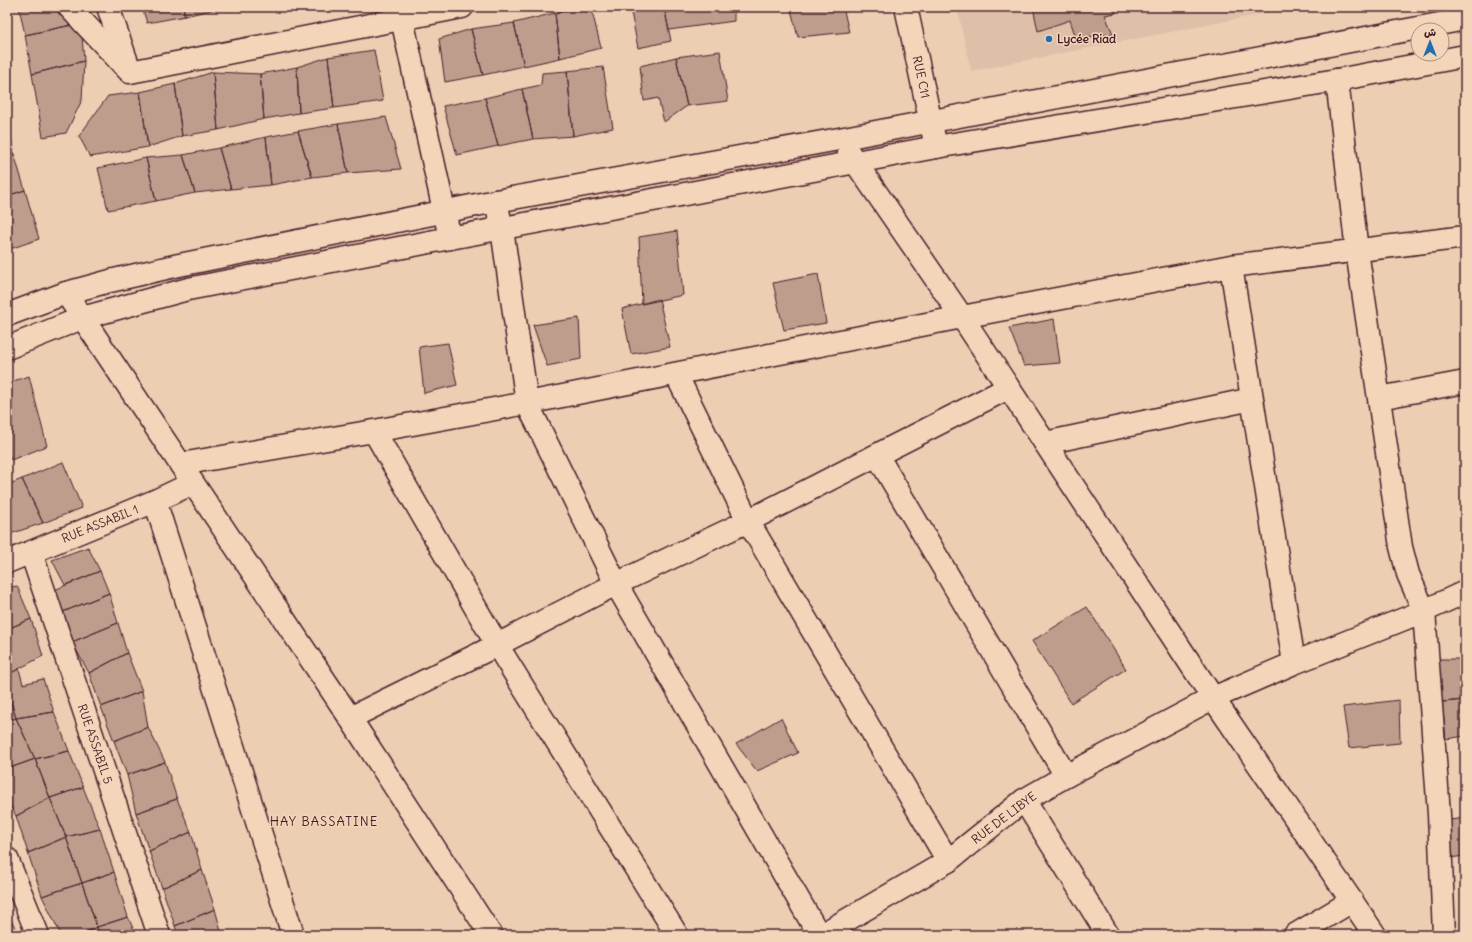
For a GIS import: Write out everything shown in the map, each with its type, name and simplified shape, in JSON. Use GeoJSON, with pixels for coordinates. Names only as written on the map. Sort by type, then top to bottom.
{"type":"FeatureCollection","features":[{"type":"Feature","properties":{"kind":"street"},"geometry":{"type":"LineString","coordinates":[[69,7],[130,72]]}},
{"type":"Feature","properties":{"kind":"street"},"geometry":{"type":"LineString","coordinates":[[108,7],[130,72]]}},
{"type":"Feature","properties":{"kind":"street"},"geometry":{"type":"LineString","coordinates":[[130,72],[462,7]]}},
{"type":"Feature","properties":{"kind":"street","name":"RUE C11"},"geometry":{"type":"LineString","coordinates":[[906,7],[936,147]]}},
{"type":"Feature","properties":{"kind":"street"},"geometry":{"type":"LineString","coordinates":[[402,19],[450,238]]}},
{"type":"Feature","properties":{"kind":"street"},"geometry":{"type":"LineString","coordinates":[[7,315],[66,293],[110,281],[445,211],[839,139],[1465,19]]}},
{"type":"Feature","properties":{"kind":"street"},"geometry":{"type":"LineString","coordinates":[[7,348],[82,318],[188,289],[450,238],[936,147],[1337,80],[1465,56]]}},
{"type":"Feature","properties":{"kind":"street"},"geometry":{"type":"LineString","coordinates":[[1337,80],[1357,251],[1400,547],[1408,574],[1424,611],[1439,814],[1444,935]]}},
{"type":"Feature","properties":{"kind":"street"},"geometry":{"type":"LineString","coordinates":[[839,139],[962,317],[1213,698],[1375,935]]}},
{"type":"Feature","properties":{"kind":"street"},"geometry":{"type":"LineString","coordinates":[[496,201],[502,229],[527,403],[616,584],[820,935]]}},
{"type":"Feature","properties":{"kind":"street"},"geometry":{"type":"LineString","coordinates":[[181,464],[527,403],[962,317],[1231,266],[1465,237]]}},
{"type":"Feature","properties":{"kind":"street"},"geometry":{"type":"LineString","coordinates":[[1231,266],[1294,663]]}},
{"type":"Feature","properties":{"kind":"street"},"geometry":{"type":"LineString","coordinates":[[66,293],[350,718],[491,935]]}},
{"type":"Feature","properties":{"kind":"street"},"geometry":{"type":"LineString","coordinates":[[676,374],[748,521],[948,861]]}},
{"type":"Feature","properties":{"kind":"street"},"geometry":{"type":"LineString","coordinates":[[1379,398],[1465,382]]}},
{"type":"Feature","properties":{"kind":"street"},"geometry":{"type":"LineString","coordinates":[[350,718],[616,584],[748,521],[878,456],[1008,388]]}},
{"type":"Feature","properties":{"kind":"street"},"geometry":{"type":"LineString","coordinates":[[1044,443],[1252,399]]}},
{"type":"Feature","properties":{"kind":"street"},"geometry":{"type":"LineString","coordinates":[[374,431],[497,645],[677,935]]}},
{"type":"Feature","properties":{"kind":"street"},"geometry":{"type":"LineString","coordinates":[[878,456],[1066,776]]}},
{"type":"Feature","properties":{"kind":"street","name":"RUE ASSABIL 1"},"geometry":{"type":"LineString","coordinates":[[7,562],[155,501],[193,483]]}},
{"type":"Feature","properties":{"kind":"street"},"geometry":{"type":"LineString","coordinates":[[155,501],[293,935]]}},
{"type":"Feature","properties":{"kind":"street","name":"RUE ASSABIL 5"},"geometry":{"type":"LineString","coordinates":[[31,552],[159,935]]}},
{"type":"Feature","properties":{"kind":"street","name":"RUE DE LIBYE"},"geometry":{"type":"LineString","coordinates":[[820,935],[948,861],[1024,800],[1066,776],[1213,698],[1294,663],[1424,611],[1465,592]]}},
{"type":"Feature","properties":{"kind":"street"},"geometry":{"type":"LineString","coordinates":[[1024,800],[1105,934]]}},
{"type":"Feature","properties":{"kind":"street"},"geometry":{"type":"LineString","coordinates":[[7,858],[38,935]]}},
{"type":"Feature","properties":{"kind":"street"},"geometry":{"type":"LineString","coordinates":[[1295,935],[1352,901]]}},
{"type":"Feature","properties":{"kind":"shaded area","name":"Lycée Riad"},"geometry":{"type":"Polygon","coordinates":[[[957,7],[1297,7],[971,71],[957,7]]]}},
{"type":"Feature","properties":{"kind":"building"},"geometry":{"type":"Polygon","coordinates":[[[19,7],[65,7],[81,23],[25,35],[19,7]]]}},
{"type":"Feature","properties":{"kind":"building"},"geometry":{"type":"Polygon","coordinates":[[[142,7],[183,7],[185,16],[147,23],[142,7]]]}},
{"type":"Feature","properties":{"kind":"building"},"geometry":{"type":"Polygon","coordinates":[[[183,7],[224,7],[185,16],[183,7]]]}},
{"type":"Feature","properties":{"kind":"building"},"geometry":{"type":"Polygon","coordinates":[[[575,7],[591,7],[601,48],[560,58],[555,13],[575,7]]]}},
{"type":"Feature","properties":{"kind":"building"},"geometry":{"type":"Polygon","coordinates":[[[630,7],[664,7],[671,41],[638,48],[630,7]]]}},
{"type":"Feature","properties":{"kind":"building"},"geometry":{"type":"Polygon","coordinates":[[[664,7],[734,8],[734,21],[669,30],[664,7]]]}},
{"type":"Feature","properties":{"kind":"building"},"geometry":{"type":"Polygon","coordinates":[[[802,7],[843,7],[849,32],[798,37],[791,10],[802,7]]]}},
{"type":"Feature","properties":{"kind":"building"},"geometry":{"type":"Polygon","coordinates":[[[1033,7],[1114,7],[1116,13],[1105,15],[1113,34],[1076,38],[1070,20],[1038,31],[1033,7]]]}},
{"type":"Feature","properties":{"kind":"building"},"geometry":{"type":"Polygon","coordinates":[[[555,13],[560,58],[524,66],[514,23],[555,13]]]}},
{"type":"Feature","properties":{"kind":"building"},"geometry":{"type":"Polygon","coordinates":[[[81,23],[84,61],[32,74],[25,35],[81,23]]]}},
{"type":"Feature","properties":{"kind":"building"},"geometry":{"type":"Polygon","coordinates":[[[514,23],[524,66],[483,75],[471,29],[514,23]]]}},
{"type":"Feature","properties":{"kind":"building"},"geometry":{"type":"Polygon","coordinates":[[[471,29],[483,75],[445,82],[439,39],[471,29]]]}},
{"type":"Feature","properties":{"kind":"building"},"geometry":{"type":"Polygon","coordinates":[[[374,50],[383,101],[334,108],[328,57],[374,50]]]}},
{"type":"Feature","properties":{"kind":"building"},"geometry":{"type":"Polygon","coordinates":[[[720,51],[728,101],[687,106],[676,57],[720,51]]]}},
{"type":"Feature","properties":{"kind":"building"},"geometry":{"type":"Polygon","coordinates":[[[328,57],[334,108],[299,113],[297,67],[328,57]]]}},
{"type":"Feature","properties":{"kind":"building"},"geometry":{"type":"Polygon","coordinates":[[[676,57],[687,106],[664,122],[658,98],[644,101],[640,66],[676,57]]]}},
{"type":"Feature","properties":{"kind":"building"},"geometry":{"type":"Polygon","coordinates":[[[84,61],[82,100],[66,133],[43,137],[32,74],[84,61]]]}},
{"type":"Feature","properties":{"kind":"building"},"geometry":{"type":"Polygon","coordinates":[[[297,67],[299,113],[264,119],[260,74],[297,67]]]}},
{"type":"Feature","properties":{"kind":"building"},"geometry":{"type":"Polygon","coordinates":[[[603,67],[613,128],[573,136],[567,71],[603,67]]]}},
{"type":"Feature","properties":{"kind":"building"},"geometry":{"type":"Polygon","coordinates":[[[567,71],[573,136],[533,139],[522,89],[541,85],[542,73],[567,71]]]}},
{"type":"Feature","properties":{"kind":"building"},"geometry":{"type":"Polygon","coordinates":[[[213,72],[260,74],[264,119],[218,130],[213,72]]]}},
{"type":"Feature","properties":{"kind":"building"},"geometry":{"type":"Polygon","coordinates":[[[213,72],[218,130],[182,136],[175,84],[213,72]]]}},
{"type":"Feature","properties":{"kind":"building"},"geometry":{"type":"Polygon","coordinates":[[[175,84],[182,136],[148,147],[140,92],[175,84]]]}},
{"type":"Feature","properties":{"kind":"building"},"geometry":{"type":"Polygon","coordinates":[[[522,89],[533,139],[498,146],[485,98],[522,89]]]}},
{"type":"Feature","properties":{"kind":"building"},"geometry":{"type":"Polygon","coordinates":[[[140,92],[148,147],[90,157],[79,136],[108,96],[140,92]]]}},
{"type":"Feature","properties":{"kind":"building"},"geometry":{"type":"Polygon","coordinates":[[[485,98],[498,146],[457,155],[443,106],[485,98]]]}},
{"type":"Feature","properties":{"kind":"building"},"geometry":{"type":"Polygon","coordinates":[[[7,116],[14,154],[7,156],[7,116]]]}},
{"type":"Feature","properties":{"kind":"building"},"geometry":{"type":"Polygon","coordinates":[[[386,117],[401,169],[348,173],[338,124],[386,117]]]}},
{"type":"Feature","properties":{"kind":"building"},"geometry":{"type":"Polygon","coordinates":[[[338,124],[348,173],[312,177],[298,131],[338,124]]]}},
{"type":"Feature","properties":{"kind":"building"},"geometry":{"type":"Polygon","coordinates":[[[298,131],[312,177],[271,185],[266,137],[298,131]]]}},
{"type":"Feature","properties":{"kind":"building"},"geometry":{"type":"Polygon","coordinates":[[[266,137],[271,185],[231,189],[219,148],[266,137]]]}},
{"type":"Feature","properties":{"kind":"building"},"geometry":{"type":"Polygon","coordinates":[[[219,148],[231,189],[195,193],[183,155],[219,148]]]}},
{"type":"Feature","properties":{"kind":"building"},"geometry":{"type":"Polygon","coordinates":[[[14,154],[25,190],[7,196],[7,156],[14,154]]]}},
{"type":"Feature","properties":{"kind":"building"},"geometry":{"type":"Polygon","coordinates":[[[183,155],[195,193],[156,201],[146,158],[183,155]]]}},
{"type":"Feature","properties":{"kind":"building"},"geometry":{"type":"Polygon","coordinates":[[[146,158],[156,201],[108,210],[98,168],[146,158]]]}},
{"type":"Feature","properties":{"kind":"building"},"geometry":{"type":"Polygon","coordinates":[[[25,190],[39,239],[7,250],[7,196],[25,190]]]}},
{"type":"Feature","properties":{"kind":"building"},"geometry":{"type":"Polygon","coordinates":[[[677,231],[683,295],[642,304],[639,237],[677,231]]]}},
{"type":"Feature","properties":{"kind":"building"},"geometry":{"type":"Polygon","coordinates":[[[818,274],[826,323],[784,330],[773,283],[818,274]]]}},
{"type":"Feature","properties":{"kind":"building"},"geometry":{"type":"Polygon","coordinates":[[[659,299],[670,347],[631,354],[622,309],[659,299]]]}},
{"type":"Feature","properties":{"kind":"building"},"geometry":{"type":"Polygon","coordinates":[[[579,318],[581,359],[547,366],[533,325],[579,318]]]}},
{"type":"Feature","properties":{"kind":"building"},"geometry":{"type":"Polygon","coordinates":[[[1054,319],[1060,363],[1024,366],[1009,328],[1054,319]]]}},
{"type":"Feature","properties":{"kind":"building"},"geometry":{"type":"Polygon","coordinates":[[[448,343],[457,385],[424,393],[419,347],[448,343]]]}},
{"type":"Feature","properties":{"kind":"building"},"geometry":{"type":"Polygon","coordinates":[[[29,376],[47,446],[11,460],[7,448],[7,383],[29,376]]]}},
{"type":"Feature","properties":{"kind":"building"},"geometry":{"type":"Polygon","coordinates":[[[63,462],[82,508],[43,523],[22,479],[63,462]]]}},
{"type":"Feature","properties":{"kind":"building"},"geometry":{"type":"Polygon","coordinates":[[[22,479],[43,523],[7,535],[7,485],[22,479]]]}},
{"type":"Feature","properties":{"kind":"building"},"geometry":{"type":"Polygon","coordinates":[[[88,547],[100,571],[65,585],[52,560],[88,547]]]}},
{"type":"Feature","properties":{"kind":"building"},"geometry":{"type":"Polygon","coordinates":[[[100,571],[109,593],[63,612],[52,591],[100,571]]]}},
{"type":"Feature","properties":{"kind":"building"},"geometry":{"type":"Polygon","coordinates":[[[17,586],[31,619],[7,629],[7,588],[17,586]]]}},
{"type":"Feature","properties":{"kind":"building"},"geometry":{"type":"Polygon","coordinates":[[[109,593],[118,623],[72,642],[63,612],[109,593]]]}},
{"type":"Feature","properties":{"kind":"building"},"geometry":{"type":"Polygon","coordinates":[[[1087,607],[1126,669],[1071,703],[1032,641],[1087,607]]]}},
{"type":"Feature","properties":{"kind":"building"},"geometry":{"type":"Polygon","coordinates":[[[31,619],[43,656],[7,675],[7,629],[31,619]]]}},
{"type":"Feature","properties":{"kind":"building"},"geometry":{"type":"Polygon","coordinates":[[[118,623],[127,653],[89,673],[72,642],[118,623]]]}},
{"type":"Feature","properties":{"kind":"building"},"geometry":{"type":"Polygon","coordinates":[[[127,653],[142,691],[101,707],[89,673],[127,653]]]}},
{"type":"Feature","properties":{"kind":"building"},"geometry":{"type":"Polygon","coordinates":[[[1439,659],[1465,659],[1465,700],[1442,702],[1439,659]]]}},
{"type":"Feature","properties":{"kind":"building"},"geometry":{"type":"Polygon","coordinates":[[[19,669],[23,684],[43,679],[54,712],[16,718],[7,690],[7,675],[19,669]]]}},
{"type":"Feature","properties":{"kind":"building"},"geometry":{"type":"Polygon","coordinates":[[[7,690],[16,718],[7,721],[7,690]]]}},
{"type":"Feature","properties":{"kind":"building"},"geometry":{"type":"Polygon","coordinates":[[[142,691],[148,727],[114,741],[101,707],[142,691]]]}},
{"type":"Feature","properties":{"kind":"building"},"geometry":{"type":"Polygon","coordinates":[[[1399,700],[1400,743],[1349,748],[1343,707],[1399,700]]]}},
{"type":"Feature","properties":{"kind":"building"},"geometry":{"type":"Polygon","coordinates":[[[1465,700],[1465,736],[1446,739],[1442,702],[1465,700]]]}},
{"type":"Feature","properties":{"kind":"building"},"geometry":{"type":"Polygon","coordinates":[[[54,712],[69,751],[35,759],[16,718],[54,712]]]}},
{"type":"Feature","properties":{"kind":"building"},"geometry":{"type":"Polygon","coordinates":[[[16,718],[35,759],[7,769],[7,721],[16,718]]]}},
{"type":"Feature","properties":{"kind":"building"},"geometry":{"type":"Polygon","coordinates":[[[781,718],[798,753],[757,771],[736,744],[781,718]]]}},
{"type":"Feature","properties":{"kind":"building"},"geometry":{"type":"Polygon","coordinates":[[[148,727],[165,762],[127,775],[114,741],[148,727]]]}},
{"type":"Feature","properties":{"kind":"building"},"geometry":{"type":"Polygon","coordinates":[[[69,751],[83,787],[50,798],[35,759],[69,751]]]}},
{"type":"Feature","properties":{"kind":"building"},"geometry":{"type":"Polygon","coordinates":[[[35,759],[50,798],[16,816],[7,799],[7,769],[35,759]]]}},
{"type":"Feature","properties":{"kind":"building"},"geometry":{"type":"Polygon","coordinates":[[[165,762],[177,799],[136,813],[127,775],[165,762]]]}},
{"type":"Feature","properties":{"kind":"building"},"geometry":{"type":"Polygon","coordinates":[[[83,787],[100,829],[66,837],[50,798],[83,787]]]}},
{"type":"Feature","properties":{"kind":"building"},"geometry":{"type":"Polygon","coordinates":[[[50,798],[66,837],[28,853],[16,816],[50,798]]]}},
{"type":"Feature","properties":{"kind":"building"},"geometry":{"type":"Polygon","coordinates":[[[177,799],[191,832],[149,851],[136,813],[177,799]]]}},
{"type":"Feature","properties":{"kind":"building"},"geometry":{"type":"Polygon","coordinates":[[[1465,818],[1465,856],[1449,858],[1450,820],[1465,818]]]}},
{"type":"Feature","properties":{"kind":"building"},"geometry":{"type":"Polygon","coordinates":[[[100,829],[114,872],[82,883],[66,837],[100,829]]]}},
{"type":"Feature","properties":{"kind":"building"},"geometry":{"type":"Polygon","coordinates":[[[191,832],[202,870],[162,888],[149,851],[191,832]]]}},
{"type":"Feature","properties":{"kind":"building"},"geometry":{"type":"Polygon","coordinates":[[[66,837],[82,883],[42,896],[28,853],[66,837]]]}},
{"type":"Feature","properties":{"kind":"building"},"geometry":{"type":"Polygon","coordinates":[[[202,870],[215,909],[175,926],[162,888],[202,870]]]}},
{"type":"Feature","properties":{"kind":"building"},"geometry":{"type":"Polygon","coordinates":[[[114,872],[128,917],[97,927],[82,883],[114,872]]]}},
{"type":"Feature","properties":{"kind":"building"},"geometry":{"type":"Polygon","coordinates":[[[82,883],[97,927],[81,935],[61,935],[42,896],[82,883]]]}},
{"type":"Feature","properties":{"kind":"building"},"geometry":{"type":"Polygon","coordinates":[[[215,909],[222,935],[178,935],[175,926],[215,909]]]}},
{"type":"Feature","properties":{"kind":"building"},"geometry":{"type":"Polygon","coordinates":[[[7,914],[20,935],[7,935],[7,914]]]}},
{"type":"Feature","properties":{"kind":"building"},"geometry":{"type":"Polygon","coordinates":[[[128,917],[136,935],[100,935],[97,927],[128,917]]]}},
{"type":"Feature","properties":{"kind":"building"},"geometry":{"type":"Polygon","coordinates":[[[97,927],[100,935],[81,935],[97,927]]]}},
{"type":"Feature","properties":{"kind":"place","name":"Lycée Riad"},"geometry":{"type":"Point","coordinates":[1049,39]}},
{"type":"Feature","properties":{"kind":"district","name":"HAY BASSATINE"},"geometry":{"type":"Point","coordinates":[324,821]}}]}
